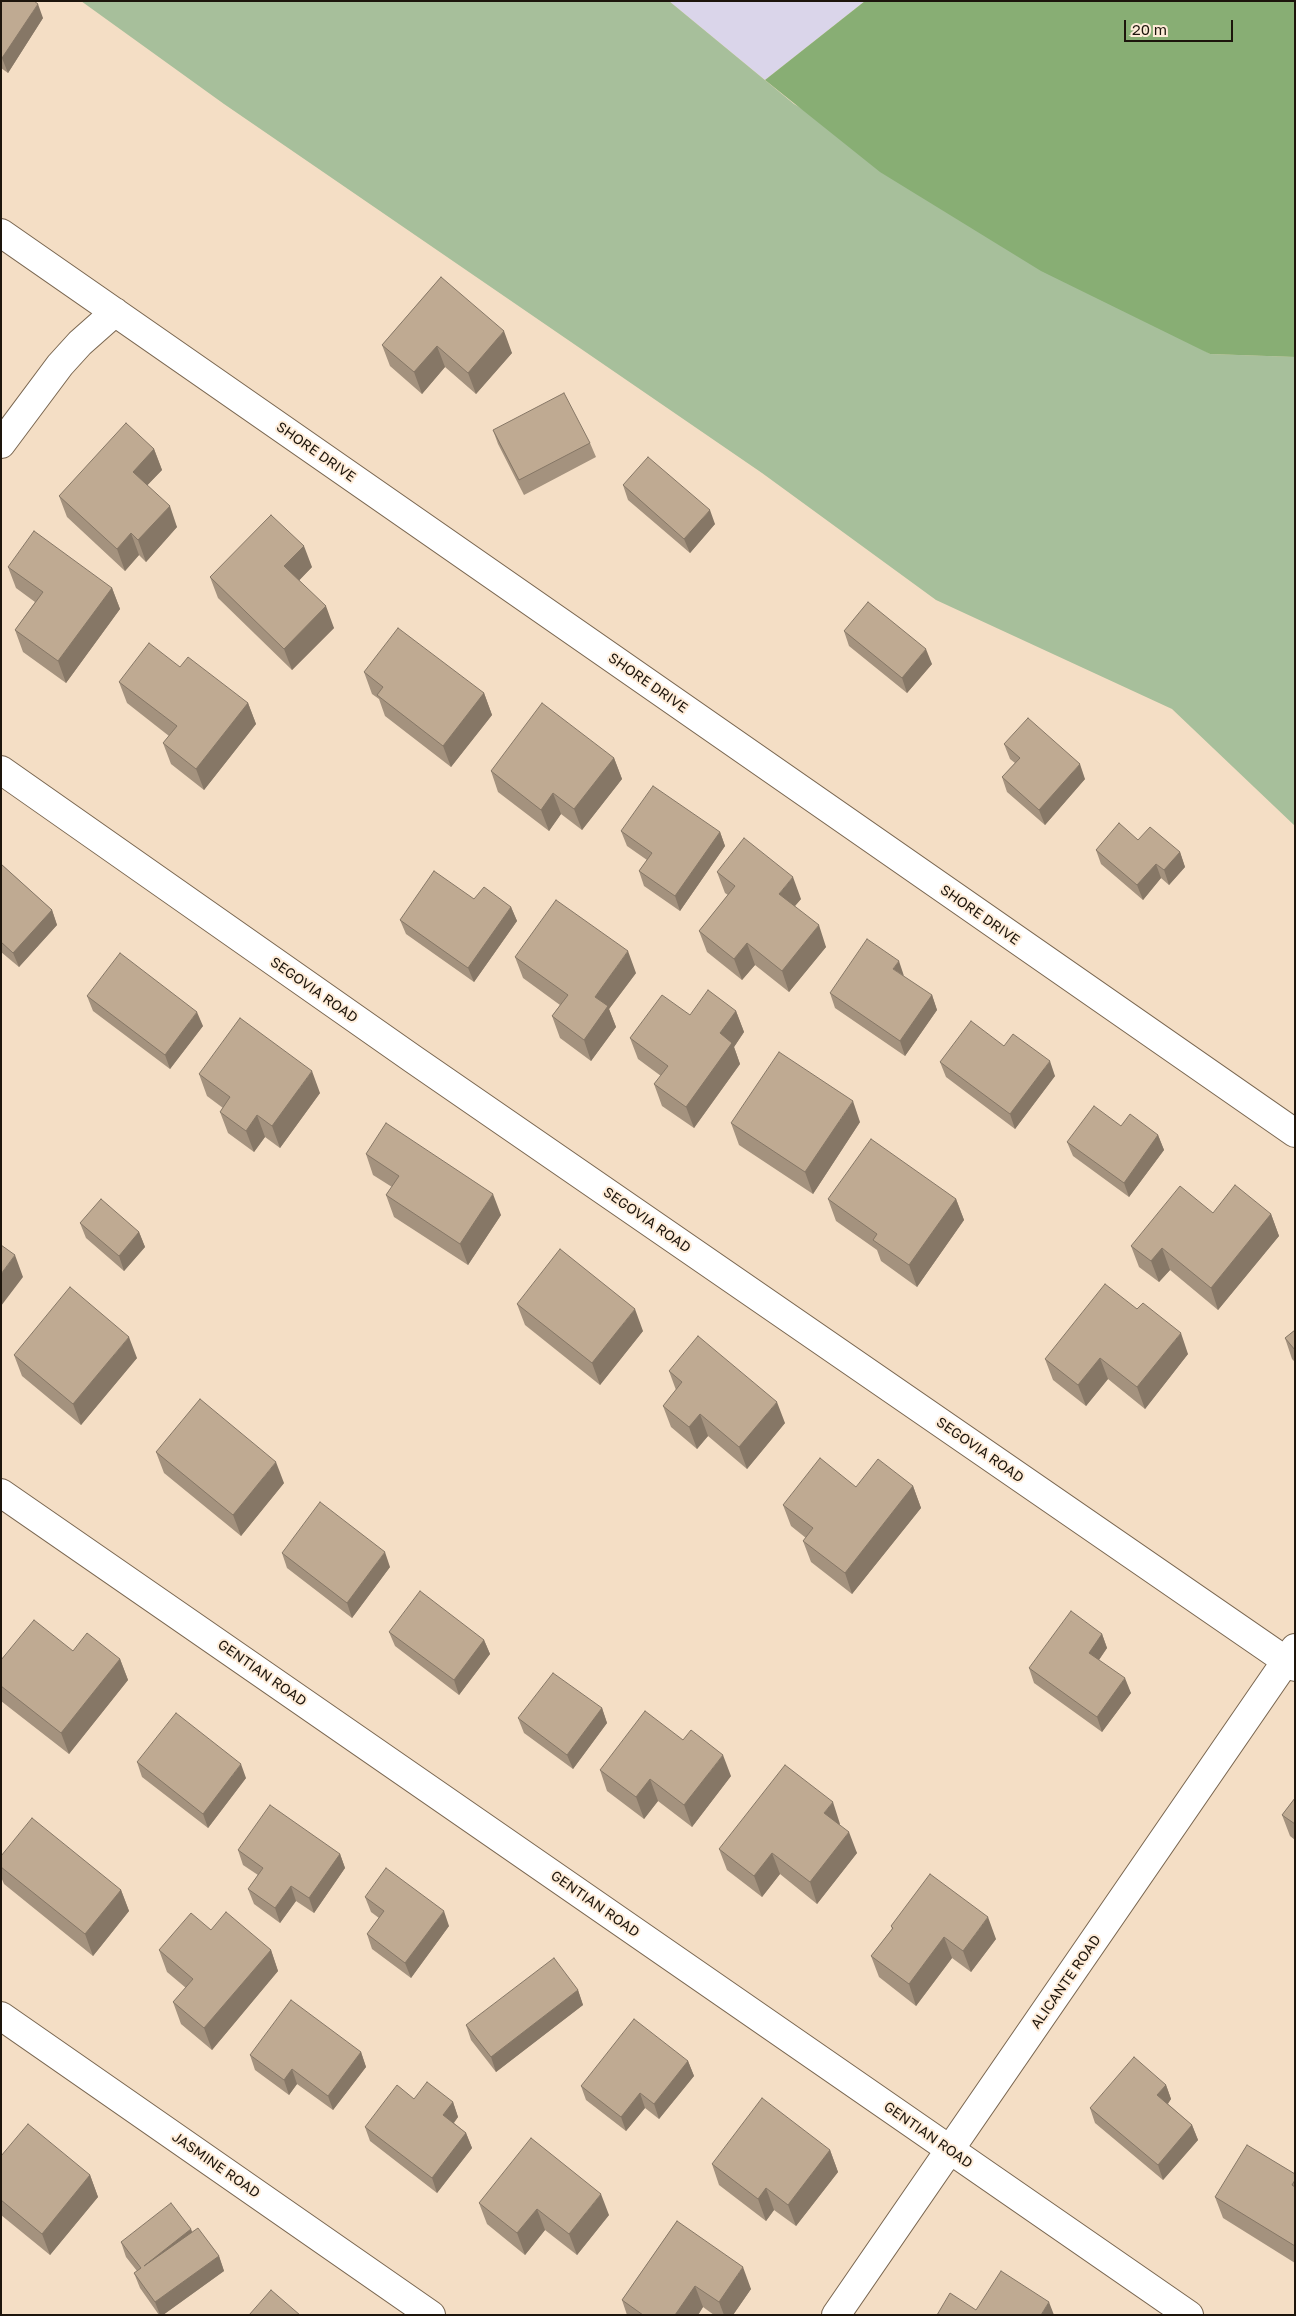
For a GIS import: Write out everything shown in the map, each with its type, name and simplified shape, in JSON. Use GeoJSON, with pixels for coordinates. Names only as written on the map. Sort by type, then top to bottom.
{"type":"FeatureCollection","features":[{"type":"Feature","properties":{"kind":"street","name":"SHORE DRIVE"},"geometry":{"type":"LineString","coordinates":[[1,233],[1295,1134]]}},
{"type":"Feature","properties":{"kind":"street"},"geometry":{"type":"LineString","coordinates":[[1,444],[60,365],[80,343],[114,312]]}},
{"type":"Feature","properties":{"kind":"street","name":"SEGOVIA ROAD"},"geometry":{"type":"LineString","coordinates":[[1,770],[413,1059],[1292,1659]]}},
{"type":"Feature","properties":{"kind":"street","name":"GENTIAN ROAD"},"geometry":{"type":"LineString","coordinates":[[1,1493],[1188,2315]]}},
{"type":"Feature","properties":{"kind":"street","name":"ALICANTE ROAD"},"geometry":{"type":"LineString","coordinates":[[836,2315],[1292,1659]]}},
{"type":"Feature","properties":{"kind":"street","name":"JASMINE ROAD"},"geometry":{"type":"LineString","coordinates":[[1,2016],[431,2315]]}},
{"type":"Feature","properties":{"kind":"shaded area"},"geometry":{"type":"Polygon","coordinates":[[[669,1],[865,1],[765,80],[669,1]]]}},
{"type":"Feature","properties":{"kind":"green space"},"geometry":{"type":"Polygon","coordinates":[[[81,1],[669,1],[794,104],[1210,354],[1295,357],[1295,826],[1172,709],[936,600],[762,473],[224,104],[81,1]]]}},
{"type":"Feature","properties":{"kind":"green space"},"geometry":{"type":"Polygon","coordinates":[[[865,1],[1295,1],[1295,357],[1210,354],[1041,271],[880,172],[765,80],[865,1]]]}},
{"type":"Feature","properties":{"kind":"building"},"geometry":{"type":"Polygon","coordinates":[[[1,1],[34,1],[38,4],[2,58],[1,57],[1,1]]]}},
{"type":"Feature","properties":{"kind":"building"},"geometry":{"type":"Polygon","coordinates":[[[441,277],[504,331],[468,373],[437,346],[414,372],[382,345],[441,277]]]}},
{"type":"Feature","properties":{"kind":"building"},"geometry":{"type":"Polygon","coordinates":[[[564,393],[590,443],[519,480],[493,430],[564,393]]]}},
{"type":"Feature","properties":{"kind":"building"},"geometry":{"type":"Polygon","coordinates":[[[126,423],[154,449],[133,472],[170,506],[138,540],[131,533],[117,549],[59,496],[126,423]]]}},
{"type":"Feature","properties":{"kind":"building"},"geometry":{"type":"Polygon","coordinates":[[[648,457],[710,510],[684,539],[623,485],[648,457]]]}},
{"type":"Feature","properties":{"kind":"building"},"geometry":{"type":"Polygon","coordinates":[[[271,515],[304,546],[284,566],[326,606],[284,649],[210,577],[271,515]]]}},
{"type":"Feature","properties":{"kind":"building"},"geometry":{"type":"Polygon","coordinates":[[[34,531],[112,588],[58,661],[15,630],[43,592],[8,567],[34,531]]]}},
{"type":"Feature","properties":{"kind":"building"},"geometry":{"type":"Polygon","coordinates":[[[868,602],[926,649],[902,678],[844,631],[868,602]]]}},
{"type":"Feature","properties":{"kind":"building"},"geometry":{"type":"Polygon","coordinates":[[[398,628],[484,693],[443,746],[377,695],[383,687],[364,672],[398,628]]]}},
{"type":"Feature","properties":{"kind":"building"},"geometry":{"type":"Polygon","coordinates":[[[149,643],[180,667],[188,657],[248,703],[196,769],[163,743],[177,726],[119,682],[149,643]]]}},
{"type":"Feature","properties":{"kind":"building"},"geometry":{"type":"Polygon","coordinates":[[[542,703],[614,758],[574,809],[553,793],[541,810],[491,771],[542,703]]]}},
{"type":"Feature","properties":{"kind":"building"},"geometry":{"type":"Polygon","coordinates":[[[1028,718],[1080,764],[1039,810],[1002,777],[1020,758],[1004,744],[1028,718]]]}},
{"type":"Feature","properties":{"kind":"building"},"geometry":{"type":"Polygon","coordinates":[[[653,786],[720,832],[675,896],[639,871],[652,853],[621,831],[653,786]]]}},
{"type":"Feature","properties":{"kind":"building"},"geometry":{"type":"Polygon","coordinates":[[[1119,823],[1138,840],[1150,827],[1180,852],[1164,870],[1156,864],[1137,885],[1096,850],[1119,823]]]}},
{"type":"Feature","properties":{"kind":"building"},"geometry":{"type":"Polygon","coordinates":[[[744,838],[793,877],[779,894],[819,925],[782,971],[747,943],[734,959],[699,931],[735,886],[717,872],[744,838]]]}},
{"type":"Feature","properties":{"kind":"building"},"geometry":{"type":"Polygon","coordinates":[[[1,864],[52,910],[13,953],[1,942],[1,864]]]}},
{"type":"Feature","properties":{"kind":"building"},"geometry":{"type":"Polygon","coordinates":[[[434,871],[474,899],[484,887],[511,907],[468,968],[400,920],[434,871]]]}},
{"type":"Feature","properties":{"kind":"building"},"geometry":{"type":"Polygon","coordinates":[[[556,900],[628,951],[595,997],[608,1006],[584,1040],[552,1016],[568,995],[515,957],[556,900]]]}},
{"type":"Feature","properties":{"kind":"building"},"geometry":{"type":"Polygon","coordinates":[[[867,939],[899,961],[893,969],[932,995],[900,1041],[830,993],[867,939]]]}},
{"type":"Feature","properties":{"kind":"building"},"geometry":{"type":"Polygon","coordinates":[[[120,953],[197,1012],[165,1055],[87,996],[120,953]]]}},
{"type":"Feature","properties":{"kind":"building"},"geometry":{"type":"Polygon","coordinates":[[[708,990],[736,1011],[720,1033],[732,1043],[686,1107],[654,1084],[668,1066],[630,1038],[662,995],[690,1015],[708,990]]]}},
{"type":"Feature","properties":{"kind":"building"},"geometry":{"type":"Polygon","coordinates":[[[240,1018],[312,1071],[272,1126],[257,1115],[246,1131],[220,1112],[230,1097],[199,1074],[240,1018]]]}},
{"type":"Feature","properties":{"kind":"building"},"geometry":{"type":"Polygon","coordinates":[[[971,1021],[1004,1046],[1013,1034],[1050,1061],[1010,1114],[940,1062],[971,1021]]]}},
{"type":"Feature","properties":{"kind":"building"},"geometry":{"type":"Polygon","coordinates":[[[779,1052],[853,1101],[805,1172],[731,1123],[779,1052]]]}},
{"type":"Feature","properties":{"kind":"building"},"geometry":{"type":"Polygon","coordinates":[[[1094,1106],[1121,1126],[1130,1114],[1158,1135],[1124,1183],[1067,1142],[1094,1106]]]}},
{"type":"Feature","properties":{"kind":"building"},"geometry":{"type":"Polygon","coordinates":[[[386,1123],[493,1194],[460,1244],[386,1195],[399,1176],[366,1154],[386,1123]]]}},
{"type":"Feature","properties":{"kind":"building"},"geometry":{"type":"Polygon","coordinates":[[[871,1139],[956,1199],[909,1265],[873,1240],[877,1234],[828,1199],[871,1139]]]}},
{"type":"Feature","properties":{"kind":"building"},"geometry":{"type":"Polygon","coordinates":[[[1235,1185],[1271,1214],[1211,1288],[1162,1248],[1151,1261],[1131,1246],[1180,1186],[1213,1213],[1235,1185]]]}},
{"type":"Feature","properties":{"kind":"building"},"geometry":{"type":"Polygon","coordinates":[[[101,1199],[139,1232],[119,1256],[80,1223],[101,1199]]]}},
{"type":"Feature","properties":{"kind":"building"},"geometry":{"type":"Polygon","coordinates":[[[1,1245],[15,1255],[1,1274],[1,1245]]]}},
{"type":"Feature","properties":{"kind":"building"},"geometry":{"type":"Polygon","coordinates":[[[560,1249],[635,1309],[592,1363],[517,1304],[560,1249]]]}},
{"type":"Feature","properties":{"kind":"building"},"geometry":{"type":"Polygon","coordinates":[[[1105,1284],[1137,1309],[1143,1303],[1181,1333],[1137,1387],[1100,1358],[1078,1385],[1045,1359],[1105,1284]]]}},
{"type":"Feature","properties":{"kind":"building"},"geometry":{"type":"Polygon","coordinates":[[[70,1287],[129,1337],[73,1404],[14,1355],[70,1287]]]}},
{"type":"Feature","properties":{"kind":"building"},"geometry":{"type":"Polygon","coordinates":[[[1295,1330],[1295,1350],[1285,1338],[1295,1330]]]}},
{"type":"Feature","properties":{"kind":"building"},"geometry":{"type":"Polygon","coordinates":[[[698,1336],[777,1402],[739,1447],[700,1414],[689,1427],[663,1406],[682,1382],[669,1371],[698,1336]]]}},
{"type":"Feature","properties":{"kind":"building"},"geometry":{"type":"Polygon","coordinates":[[[200,1399],[276,1462],[233,1515],[156,1452],[200,1399]]]}},
{"type":"Feature","properties":{"kind":"building"},"geometry":{"type":"Polygon","coordinates":[[[820,1458],[856,1487],[878,1459],[913,1486],[845,1573],[803,1541],[813,1528],[783,1505],[820,1458]]]}},
{"type":"Feature","properties":{"kind":"building"},"geometry":{"type":"Polygon","coordinates":[[[320,1502],[385,1552],[347,1603],[282,1553],[320,1502]]]}},
{"type":"Feature","properties":{"kind":"building"},"geometry":{"type":"Polygon","coordinates":[[[420,1591],[484,1640],[454,1680],[389,1632],[420,1591]]]}},
{"type":"Feature","properties":{"kind":"building"},"geometry":{"type":"Polygon","coordinates":[[[1071,1611],[1102,1634],[1089,1653],[1125,1678],[1097,1717],[1029,1668],[1071,1611]]]}},
{"type":"Feature","properties":{"kind":"building"},"geometry":{"type":"Polygon","coordinates":[[[34,1620],[73,1651],[87,1633],[120,1659],[61,1733],[1,1686],[1,1660],[34,1620]]]}},
{"type":"Feature","properties":{"kind":"building"},"geometry":{"type":"Polygon","coordinates":[[[553,1673],[602,1708],[567,1755],[518,1718],[553,1673]]]}},
{"type":"Feature","properties":{"kind":"building"},"geometry":{"type":"Polygon","coordinates":[[[645,1711],[683,1740],[691,1730],[723,1755],[684,1805],[650,1779],[636,1797],[600,1770],[645,1711]]]}},
{"type":"Feature","properties":{"kind":"building"},"geometry":{"type":"Polygon","coordinates":[[[176,1713],[241,1764],[203,1814],[137,1762],[176,1713]]]}},
{"type":"Feature","properties":{"kind":"building"},"geometry":{"type":"Polygon","coordinates":[[[785,1765],[833,1802],[824,1813],[849,1832],[810,1882],[772,1853],[754,1876],[719,1849],[785,1765]]]}},
{"type":"Feature","properties":{"kind":"building"},"geometry":{"type":"Polygon","coordinates":[[[1295,1798],[1295,1824],[1282,1815],[1295,1798]]]}},
{"type":"Feature","properties":{"kind":"building"},"geometry":{"type":"Polygon","coordinates":[[[270,1805],[340,1854],[309,1898],[291,1886],[275,1908],[248,1889],[263,1868],[238,1850],[270,1805]]]}},
{"type":"Feature","properties":{"kind":"building"},"geometry":{"type":"Polygon","coordinates":[[[32,1818],[121,1890],[85,1934],[1,1867],[1,1856],[32,1818]]]}},
{"type":"Feature","properties":{"kind":"building"},"geometry":{"type":"Polygon","coordinates":[[[386,1868],[444,1911],[405,1963],[367,1934],[384,1911],[365,1897],[386,1868]]]}},
{"type":"Feature","properties":{"kind":"building"},"geometry":{"type":"Polygon","coordinates":[[[930,1874],[988,1917],[963,1951],[944,1937],[909,1984],[871,1956],[893,1928],[891,1926],[930,1874]]]}},
{"type":"Feature","properties":{"kind":"building"},"geometry":{"type":"Polygon","coordinates":[[[226,1912],[271,1950],[204,2028],[173,2002],[193,1979],[159,1950],[191,1913],[211,1930],[226,1912]]]}},
{"type":"Feature","properties":{"kind":"building"},"geometry":{"type":"Polygon","coordinates":[[[554,1958],[578,1990],[491,2057],[466,2025],[554,1958]]]}},
{"type":"Feature","properties":{"kind":"building"},"geometry":{"type":"Polygon","coordinates":[[[291,2000],[361,2052],[328,2096],[292,2069],[284,2080],[250,2055],[291,2000]]]}},
{"type":"Feature","properties":{"kind":"building"},"geometry":{"type":"Polygon","coordinates":[[[634,2019],[688,2061],[654,2104],[640,2093],[621,2117],[581,2086],[634,2019]]]}},
{"type":"Feature","properties":{"kind":"building"},"geometry":{"type":"Polygon","coordinates":[[[1134,2057],[1166,2085],[1157,2095],[1192,2125],[1158,2165],[1090,2108],[1134,2057]]]}},
{"type":"Feature","properties":{"kind":"building"},"geometry":{"type":"Polygon","coordinates":[[[427,2082],[453,2102],[443,2115],[466,2133],[432,2178],[365,2127],[397,2085],[414,2099],[427,2082]]]}},
{"type":"Feature","properties":{"kind":"building"},"geometry":{"type":"Polygon","coordinates":[[[762,2098],[830,2150],[788,2205],[766,2188],[758,2199],[712,2164],[762,2098]]]}},
{"type":"Feature","properties":{"kind":"building"},"geometry":{"type":"Polygon","coordinates":[[[28,2124],[90,2175],[42,2234],[1,2200],[1,2156],[28,2124]]]}},
{"type":"Feature","properties":{"kind":"building"},"geometry":{"type":"Polygon","coordinates":[[[531,2138],[601,2194],[569,2234],[537,2209],[517,2233],[479,2203],[531,2138]]]}},
{"type":"Feature","properties":{"kind":"building"},"geometry":{"type":"Polygon","coordinates":[[[1247,2145],[1295,2174],[1295,2180],[1292,2185],[1295,2187],[1295,2246],[1215,2197],[1247,2145]]]}},
{"type":"Feature","properties":{"kind":"building"},"geometry":{"type":"Polygon","coordinates":[[[171,2203],[191,2229],[144,2266],[198,2228],[219,2256],[155,2302],[134,2273],[141,2268],[121,2242],[171,2203]]]}},
{"type":"Feature","properties":{"kind":"building"},"geometry":{"type":"Polygon","coordinates":[[[677,2221],[743,2267],[719,2302],[695,2286],[675,2315],[643,2315],[622,2300],[677,2221]]]}},
{"type":"Feature","properties":{"kind":"building"},"geometry":{"type":"Polygon","coordinates":[[[1001,2271],[1049,2302],[1041,2315],[937,2315],[950,2293],[976,2310],[1001,2271]]]}},
{"type":"Feature","properties":{"kind":"building"},"geometry":{"type":"Polygon","coordinates":[[[271,2290],[300,2315],[249,2315],[271,2290]]]}}]}
